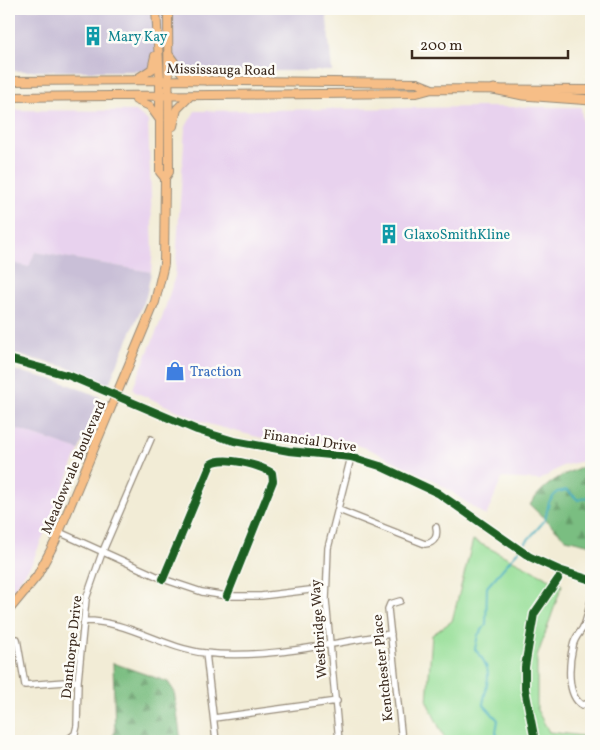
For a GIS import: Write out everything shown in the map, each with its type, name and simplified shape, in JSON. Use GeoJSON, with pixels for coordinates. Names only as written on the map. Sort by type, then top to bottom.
{"type":"FeatureCollection","features":[{"type":"Feature","properties":{"kind":"highway"},"geometry":{"type":"LineString","coordinates":[[494,89],[523,95],[591,100]]}},
{"type":"Feature","properties":{"kind":"main road","name":"Meadowvale Boulevard"},"geometry":{"type":"LineString","coordinates":[[156,9],[158,47],[164,80]]}},
{"type":"Feature","properties":{"kind":"main road","name":"Meadowvale Boulevard"},"geometry":{"type":"LineString","coordinates":[[9,610],[37,576],[59,532],[155,302],[164,264],[165,178],[169,172],[164,97],[164,80],[168,54],[168,9]]}},
{"type":"Feature","properties":{"kind":"main road"},"geometry":{"type":"LineString","coordinates":[[133,81],[145,75],[152,68],[158,47]]}},
{"type":"Feature","properties":{"kind":"main road"},"geometry":{"type":"LineString","coordinates":[[168,54],[182,73],[202,76],[206,81]]}},
{"type":"Feature","properties":{"kind":"main road","name":"Mississauga Road"},"geometry":{"type":"LineString","coordinates":[[9,82],[164,80],[417,83],[432,89]]}},
{"type":"Feature","properties":{"kind":"main road","name":"Mississauga Road"},"geometry":{"type":"LineString","coordinates":[[9,98],[417,93],[432,89],[591,90]]}},
{"type":"Feature","properties":{"kind":"main road","name":"Meadowvale Boulevard"},"geometry":{"type":"LineString","coordinates":[[164,97],[160,120],[160,172],[165,178]]}},
{"type":"Feature","properties":{"kind":"main road"},"geometry":{"type":"LineString","coordinates":[[168,136],[172,130],[177,109],[189,97]]}},
{"type":"Feature","properties":{"kind":"main road"},"geometry":{"type":"LineString","coordinates":[[131,98],[150,106],[160,120]]}},
{"type":"Feature","properties":{"kind":"street","name":"Financial Drive"},"geometry":{"type":"LineString","coordinates":[[9,359],[70,376],[184,426],[234,441],[289,451],[351,457],[380,466],[422,484],[508,544],[530,557],[559,570],[591,580]]}},
{"type":"Feature","properties":{"kind":"street","name":"Danthorpe Drive"},"geometry":{"type":"LineString","coordinates":[[66,741],[75,734],[77,726],[78,681],[86,599],[102,553],[151,439]]}},
{"type":"Feature","properties":{"kind":"street","name":"Westbridge Way"},"geometry":{"type":"LineString","coordinates":[[339,741],[326,588],[328,548],[351,457]]}},
{"type":"Feature","properties":{"kind":"street"},"geometry":{"type":"LineString","coordinates":[[163,579],[211,464],[222,459],[264,468],[272,473],[274,481],[227,596]]}},
{"type":"Feature","properties":{"kind":"street"},"geometry":{"type":"LineString","coordinates":[[339,510],[425,544],[430,543],[435,538],[437,534],[436,527]]}},
{"type":"Feature","properties":{"kind":"street"},"geometry":{"type":"LineString","coordinates":[[59,532],[163,579],[198,591],[227,596],[261,596],[326,588]]}},
{"type":"Feature","properties":{"kind":"street"},"geometry":{"type":"LineString","coordinates":[[591,600],[583,627],[573,646],[570,683],[574,698],[579,704],[591,703]]}},
{"type":"Feature","properties":{"kind":"street","name":"Kentchester Place"},"geometry":{"type":"LineString","coordinates":[[400,602],[392,603],[388,606],[402,741]]}},
{"type":"Feature","properties":{"kind":"street"},"geometry":{"type":"LineString","coordinates":[[84,621],[113,622],[176,647],[206,653],[258,654],[390,634]]}},
{"type":"Feature","properties":{"kind":"street"},"geometry":{"type":"LineString","coordinates":[[583,627],[591,629]]}},
{"type":"Feature","properties":{"kind":"street"},"geometry":{"type":"LineString","coordinates":[[17,639],[25,685],[78,681]]}},
{"type":"Feature","properties":{"kind":"street"},"geometry":{"type":"LineString","coordinates":[[206,653],[216,741]]}},
{"type":"Feature","properties":{"kind":"street"},"geometry":{"type":"LineString","coordinates":[[214,718],[336,701]]}},
{"type":"Feature","properties":{"kind":"shaded area"},"geometry":{"type":"Polygon","coordinates":[[[9,9],[326,9],[332,71],[9,71],[9,9]]]}},
{"type":"Feature","properties":{"kind":"shaded area"},"geometry":{"type":"Polygon","coordinates":[[[581,107],[591,211],[591,459],[562,466],[540,480],[502,478],[486,516],[437,482],[371,450],[344,440],[281,443],[208,424],[135,392],[133,388],[162,318],[175,276],[185,128],[195,111],[581,107]]]}},
{"type":"Feature","properties":{"kind":"shaded area"},"geometry":{"type":"Polygon","coordinates":[[[9,110],[136,111],[148,121],[153,248],[151,272],[35,252],[29,267],[9,262],[9,110]]]}},
{"type":"Feature","properties":{"kind":"shaded area"},"geometry":{"type":"Polygon","coordinates":[[[35,252],[151,272],[146,297],[108,386],[66,367],[9,353],[9,262],[29,267],[35,252]]]}},
{"type":"Feature","properties":{"kind":"shaded area"},"geometry":{"type":"Polygon","coordinates":[[[9,369],[62,382],[100,397],[79,450],[11,427],[9,432],[9,369]]]}},
{"type":"Feature","properties":{"kind":"shaded area"},"geometry":{"type":"Polygon","coordinates":[[[11,427],[79,450],[32,563],[9,596],[11,427]]]}},
{"type":"Feature","properties":{"kind":"green space"},"geometry":{"type":"Polygon","coordinates":[[[591,465],[591,545],[566,539],[530,505],[542,490],[556,479],[564,474],[591,465]]]}},
{"type":"Feature","properties":{"kind":"green space"},"geometry":{"type":"Polygon","coordinates":[[[473,540],[562,585],[537,657],[537,710],[549,732],[591,737],[591,741],[446,741],[427,702],[432,635],[452,621],[473,540]]]}},
{"type":"Feature","properties":{"kind":"green space"},"geometry":{"type":"Polygon","coordinates":[[[113,663],[168,682],[174,691],[181,741],[110,741],[115,732],[113,663]]]}},
{"type":"Feature","properties":{"kind":"waterway"},"geometry":{"type":"LineString","coordinates":[[499,741],[496,732],[498,720],[483,704],[488,681],[487,669],[475,649],[478,635],[486,625],[487,587],[545,520],[549,502],[557,492],[567,490],[578,500],[591,496]]}},
{"type":"Feature","properties":{"kind":"cycle path"},"geometry":{"type":"LineString","coordinates":[[9,359],[70,376],[197,430],[234,441],[289,451],[351,457],[380,466],[438,493],[530,557],[559,570],[591,580]]}},
{"type":"Feature","properties":{"kind":"cycle path"},"geometry":{"type":"LineString","coordinates":[[163,579],[211,464],[224,460],[250,464],[272,473],[273,481],[227,596]]}},
{"type":"Feature","properties":{"kind":"cycle path"},"geometry":{"type":"LineString","coordinates":[[535,741],[525,689],[525,667],[534,614],[558,579]]}},
{"type":"Feature","properties":{"kind":"place","name":"Mary Kay"},"geometry":{"type":"Point","coordinates":[93,36]}},
{"type":"Feature","properties":{"kind":"place","name":"GlaxoSmithKline"},"geometry":{"type":"Point","coordinates":[389,234]}},
{"type":"Feature","properties":{"kind":"place","name":"Traction"},"geometry":{"type":"Point","coordinates":[175,371]}}]}
